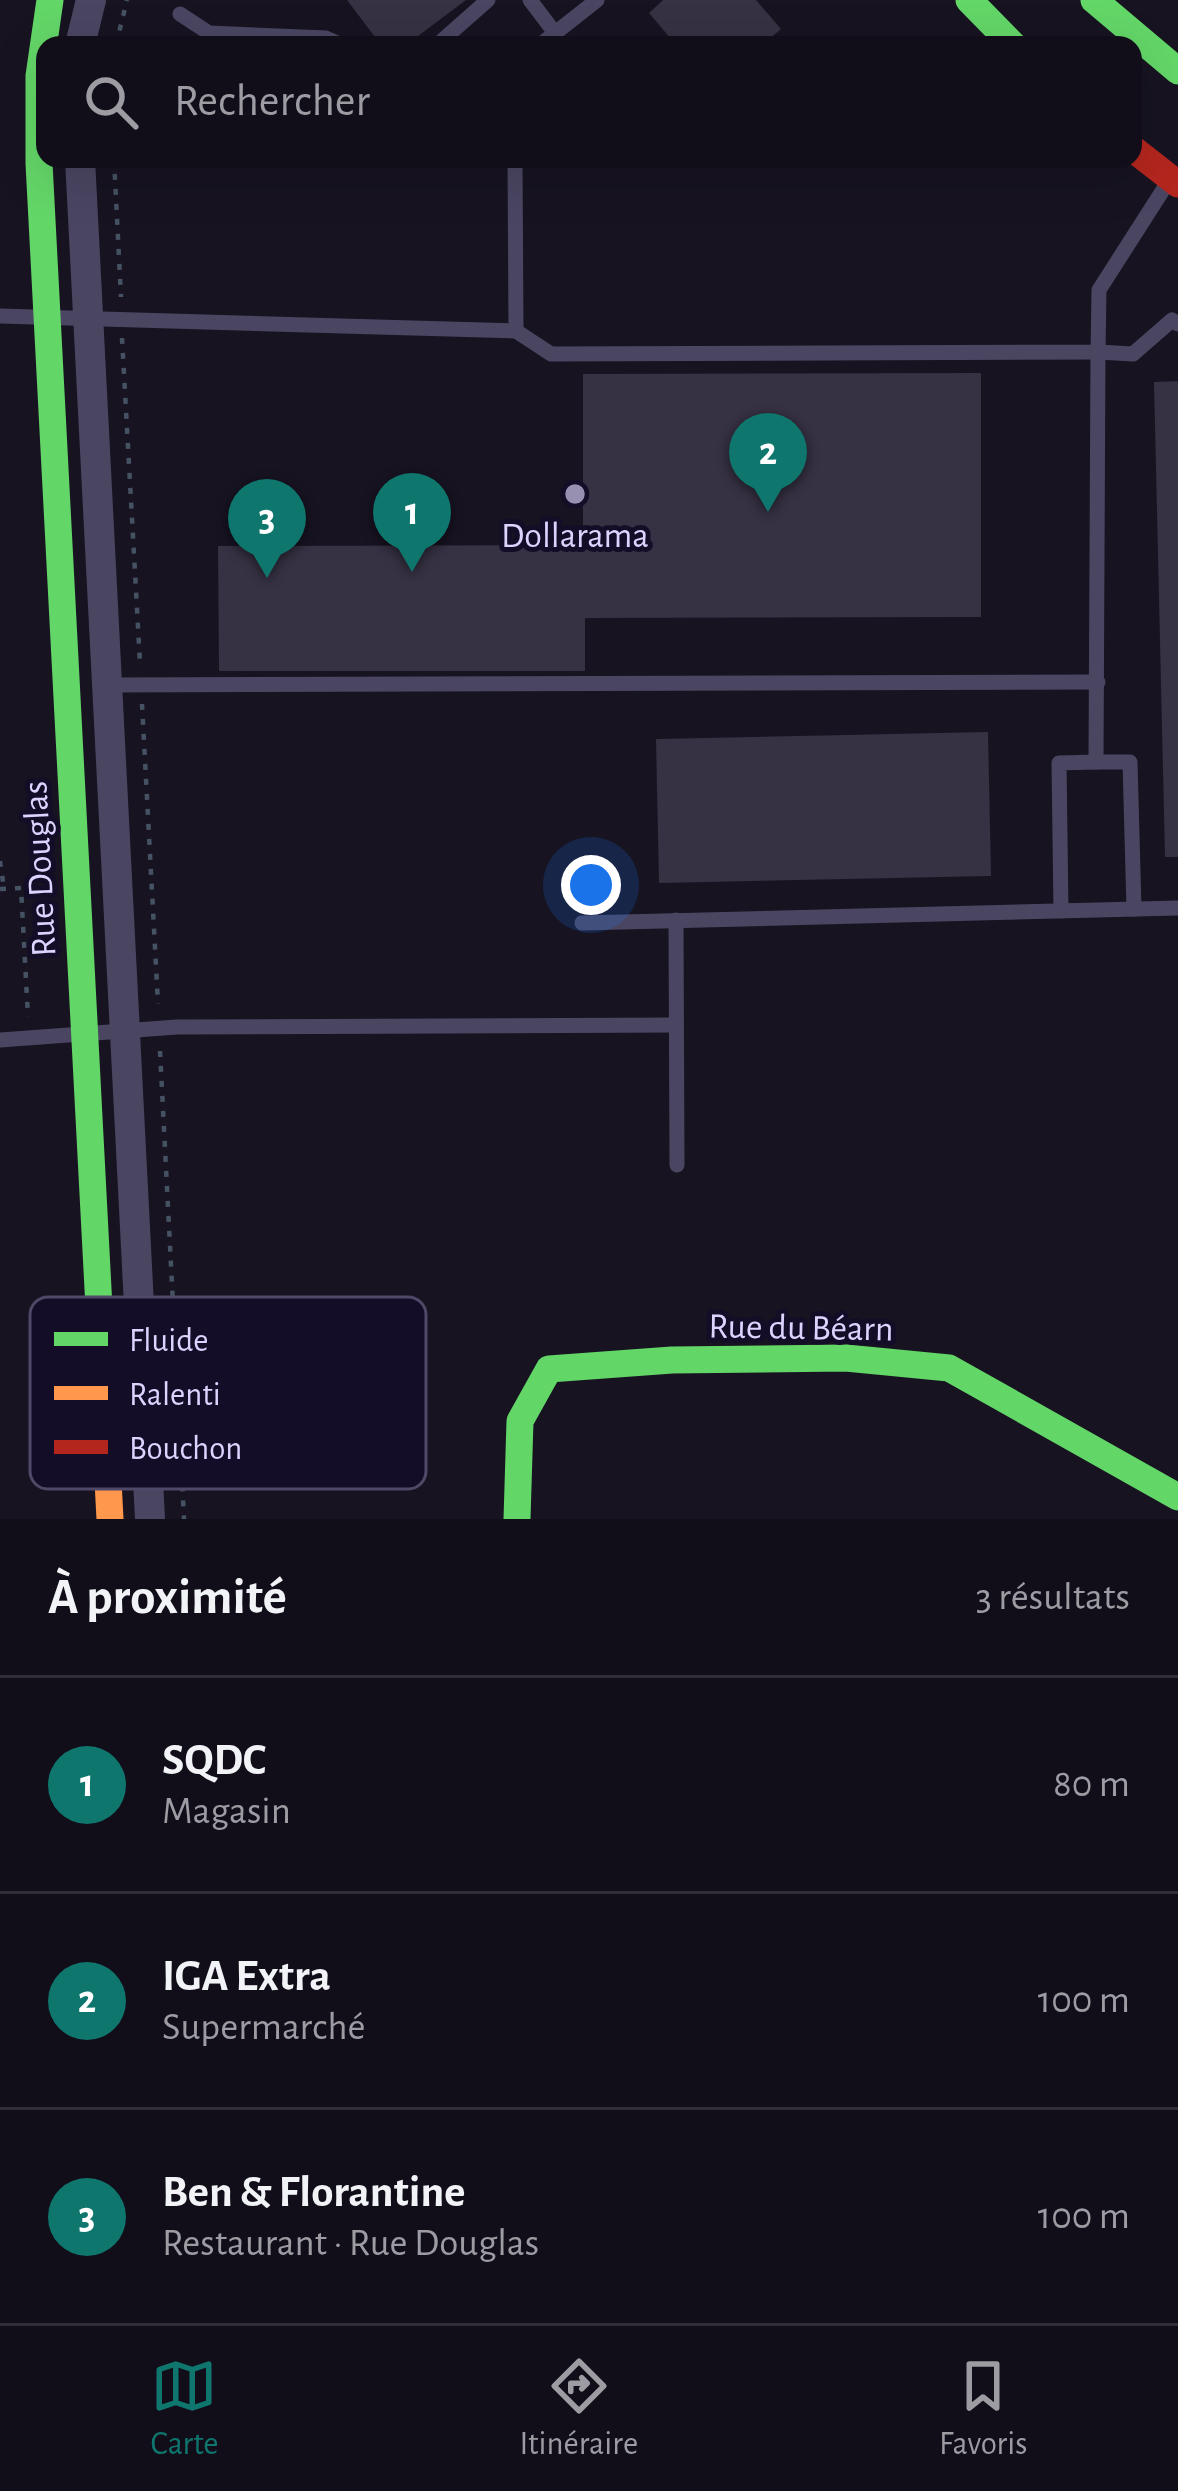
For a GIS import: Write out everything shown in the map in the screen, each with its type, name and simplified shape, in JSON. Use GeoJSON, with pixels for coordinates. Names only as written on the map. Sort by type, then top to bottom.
{"type":"FeatureCollection","features":[{"type":"Feature","properties":{"kind":"street","name":"Rue Douglas"},"geometry":{"type":"LineString","coordinates":[[46,36],[50,0]]}},
{"type":"Feature","properties":{"kind":"street"},"geometry":{"type":"LineString","coordinates":[[82,36],[91,0]]}},
{"type":"Feature","properties":{"kind":"street"},"geometry":{"type":"LineString","coordinates":[[969,0],[1004,36]]}},
{"type":"Feature","properties":{"kind":"street"},"geometry":{"type":"LineString","coordinates":[[1094,0],[1137,36]]}},
{"type":"Feature","properties":{"kind":"street"},"geometry":{"type":"LineString","coordinates":[[1142,41],[1178,71]]}},
{"type":"Feature","properties":{"kind":"street"},"geometry":{"type":"LineString","coordinates":[[1142,156],[1174,181]]}},
{"type":"Feature","properties":{"kind":"street","name":"Rue Douglas"},"geometry":{"type":"LineString","coordinates":[[41,168],[99,1297]]}},
{"type":"Feature","properties":{"kind":"street"},"geometry":{"type":"LineString","coordinates":[[81,168],[139,1297]]}},
{"type":"Feature","properties":{"kind":"street","name":"Rue du Béarn"},"geometry":{"type":"LineString","coordinates":[[517,1519],[512,1447],[529,1391],[549,1370],[672,1360],[846,1358],[949,1368],[1178,1497]]}},
{"type":"Feature","properties":{"kind":"street","name":"Rue Douglas"},"geometry":{"type":"LineString","coordinates":[[109,1489],[110,1519]]}},
{"type":"Feature","properties":{"kind":"street"},"geometry":{"type":"LineString","coordinates":[[149,1489],[150,1519]]}},
{"type":"Feature","properties":{"kind":"lane"},"geometry":{"type":"LineString","coordinates":[[447,36],[488,0]]}},
{"type":"Feature","properties":{"kind":"lane"},"geometry":{"type":"LineString","coordinates":[[530,0],[555,33]]}},
{"type":"Feature","properties":{"kind":"lane"},"geometry":{"type":"LineString","coordinates":[[551,36],[597,0]]}},
{"type":"Feature","properties":{"kind":"lane"},"geometry":{"type":"LineString","coordinates":[[180,14],[209,33],[279,36]]}},
{"type":"Feature","properties":{"kind":"lane"},"geometry":{"type":"LineString","coordinates":[[515,168],[516,332]]}},
{"type":"Feature","properties":{"kind":"lane"},"geometry":{"type":"LineString","coordinates":[[1096,762],[1099,290],[1174,181]]}},
{"type":"Feature","properties":{"kind":"lane"},"geometry":{"type":"LineString","coordinates":[[0,316],[370,323],[516,332],[550,354],[1133,354],[1172,320],[1178,323]]}},
{"type":"Feature","properties":{"kind":"lane"},"geometry":{"type":"LineString","coordinates":[[107,685],[1098,682]]}},
{"type":"Feature","properties":{"kind":"lane"},"geometry":{"type":"LineString","coordinates":[[1061,911],[1059,763],[1130,762],[1134,909]]}},
{"type":"Feature","properties":{"kind":"lane"},"geometry":{"type":"LineString","coordinates":[[582,923],[1178,908]]}},
{"type":"Feature","properties":{"kind":"lane"},"geometry":{"type":"LineString","coordinates":[[676,920],[677,1165]]}},
{"type":"Feature","properties":{"kind":"lane"},"geometry":{"type":"LineString","coordinates":[[0,1040],[126,1030],[676,1024]]}},
{"type":"Feature","properties":{"kind":"path"},"geometry":{"type":"LineString","coordinates":[[118,36],[127,0]]}},
{"type":"Feature","properties":{"kind":"path"},"geometry":{"type":"LineString","coordinates":[[114,168],[120,282]]}},
{"type":"Feature","properties":{"kind":"path"},"geometry":{"type":"LineString","coordinates":[[123,347],[139,630]]}},
{"type":"Feature","properties":{"kind":"path"},"geometry":{"type":"LineString","coordinates":[[142,710],[156,982]]}},
{"type":"Feature","properties":{"kind":"path"},"geometry":{"type":"LineString","coordinates":[[0,861],[2,889],[21,888],[28,1017]]}},
{"type":"Feature","properties":{"kind":"path"},"geometry":{"type":"LineString","coordinates":[[160,1052],[173,1297]]}},
{"type":"Feature","properties":{"kind":"path"},"geometry":{"type":"LineString","coordinates":[[182,1489],[184,1519]]}},
{"type":"Feature","properties":{"kind":"building"},"geometry":{"type":"Polygon","coordinates":[[[347,0],[466,0],[418,36],[374,36],[347,0]]]}},
{"type":"Feature","properties":{"kind":"building"},"geometry":{"type":"Polygon","coordinates":[[[663,0],[756,0],[781,29],[773,36],[668,36],[649,13],[663,0]]]}},
{"type":"Feature","properties":{"kind":"building"},"geometry":{"type":"Polygon","coordinates":[[[981,373],[981,617],[585,618],[585,671],[219,671],[218,546],[583,545],[583,374],[981,373]]]}},
{"type":"Feature","properties":{"kind":"building"},"geometry":{"type":"Polygon","coordinates":[[[1178,381],[1178,857],[1165,857],[1154,382],[1178,381]]]}},
{"type":"Feature","properties":{"kind":"building"},"geometry":{"type":"Polygon","coordinates":[[[988,732],[991,876],[659,883],[656,739],[988,732]]]}},
{"type":"Feature","properties":{"kind":"traffic: fast"},"geometry":{"type":"LineString","coordinates":[[45,36],[50,0]]}},
{"type":"Feature","properties":{"kind":"traffic: fast"},"geometry":{"type":"LineString","coordinates":[[969,0],[1004,36]]}},
{"type":"Feature","properties":{"kind":"traffic: fast"},"geometry":{"type":"LineString","coordinates":[[1094,0],[1137,36]]}},
{"type":"Feature","properties":{"kind":"traffic: fast"},"geometry":{"type":"LineString","coordinates":[[1142,41],[1178,71]]}},
{"type":"Feature","properties":{"kind":"traffic: fast"},"geometry":{"type":"LineString","coordinates":[[39,168],[98,1297]]}},
{"type":"Feature","properties":{"kind":"traffic: fast"},"geometry":{"type":"LineString","coordinates":[[517,1519],[520,1421],[549,1369],[672,1360],[846,1358],[949,1368],[1178,1497]]}},
{"type":"Feature","properties":{"kind":"traffic: slow"},"geometry":{"type":"LineString","coordinates":[[108,1489],[110,1519]]}},
{"type":"Feature","properties":{"kind":"traffic: jam"},"geometry":{"type":"LineString","coordinates":[[1142,156],[1178,184]]}},
{"type":"Feature","properties":{"kind":"place","name":"Dollarama"},"geometry":{"type":"Point","coordinates":[575,494]}},
{"type":"Feature","properties":{"kind":"place","name":"IGA Extra"},"geometry":{"type":"Point","coordinates":[768,512]}},
{"type":"Feature","properties":{"kind":"place","name":"SQDC"},"geometry":{"type":"Point","coordinates":[412,572]}},
{"type":"Feature","properties":{"kind":"place","name":"Ben & Florantine"},"geometry":{"type":"Point","coordinates":[267,578]}}]}
